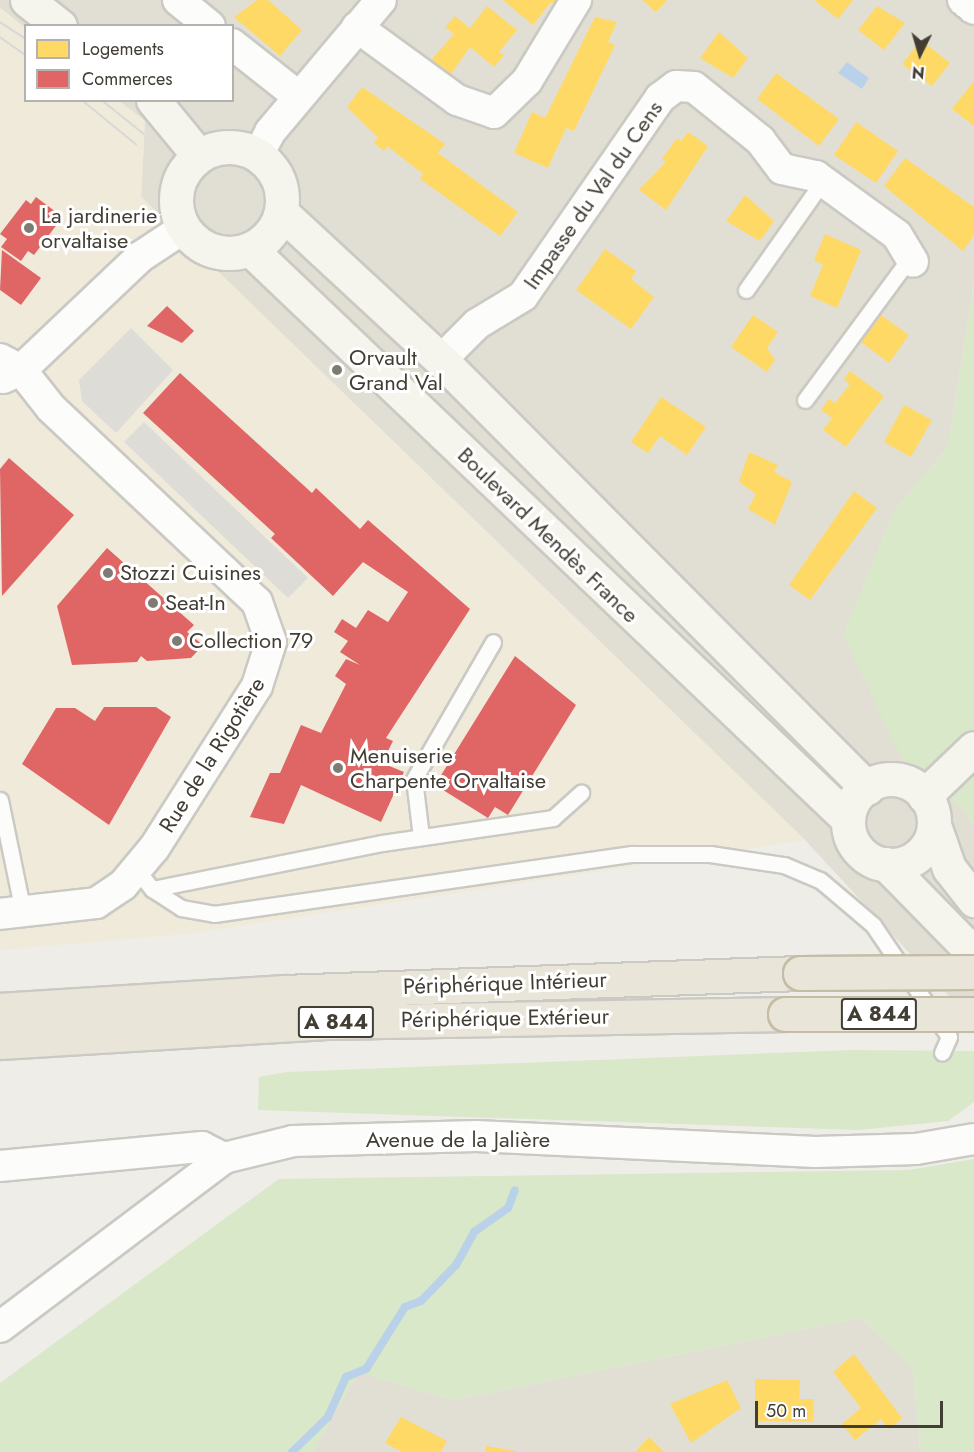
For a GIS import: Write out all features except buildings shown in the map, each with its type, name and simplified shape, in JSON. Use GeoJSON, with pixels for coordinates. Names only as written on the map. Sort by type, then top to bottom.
{"type":"FeatureCollection","features":[{"type":"Feature","properties":{"kind":"highway","name":"Périphérique Intérieur"},"geometry":{"type":"LineString","coordinates":[[0,1010],[87,1003],[800,973],[974,972]]}},
{"type":"Feature","properties":{"kind":"highway"},"geometry":{"type":"LineString","coordinates":[[0,987],[27,986],[87,1003]]}},
{"type":"Feature","properties":{"kind":"highway","name":"Périphérique Extérieur"},"geometry":{"type":"LineString","coordinates":[[0,1042],[330,1022],[785,1014],[974,1014]]}},
{"type":"Feature","properties":{"kind":"main road"},"geometry":{"type":"LineString","coordinates":[[27,0],[57,24]]}},
{"type":"Feature","properties":{"kind":"main road"},"geometry":{"type":"LineString","coordinates":[[155,102],[199,156]]}},
{"type":"Feature","properties":{"kind":"main road"},"geometry":{"type":"LineString","coordinates":[[228,147],[258,155],[277,176],[281,212],[267,237],[249,249],[209,250],[184,228],[176,192],[186,168],[199,156],[228,147]]}},
{"type":"Feature","properties":{"kind":"main road","name":"Boulevard Mendès France"},"geometry":{"type":"LineString","coordinates":[[281,212],[441,360],[867,788]]}},
{"type":"Feature","properties":{"kind":"main road","name":"Boulevard Mendès France"},"geometry":{"type":"LineString","coordinates":[[249,249],[848,819]]}},
{"type":"Feature","properties":{"kind":"main road"},"geometry":{"type":"LineString","coordinates":[[886,864],[918,855],[929,810],[974,748]]}},
{"type":"Feature","properties":{"kind":"main road"},"geometry":{"type":"LineString","coordinates":[[974,900],[949,868],[929,810],[897,780],[867,788],[848,819],[859,850],[886,864],[974,954]]}},
{"type":"Feature","properties":{"kind":"street"},"geometry":{"type":"LineString","coordinates":[[178,0],[208,24]]}},
{"type":"Feature","properties":{"kind":"street"},"geometry":{"type":"LineString","coordinates":[[357,27],[457,100],[494,113],[527,81],[576,0]]}},
{"type":"Feature","properties":{"kind":"street"},"geometry":{"type":"LineString","coordinates":[[963,0],[974,9]]}},
{"type":"Feature","properties":{"kind":"street"},"geometry":{"type":"LineString","coordinates":[[258,155],[299,97],[377,1]]}},
{"type":"Feature","properties":{"kind":"street"},"geometry":{"type":"LineString","coordinates":[[234,46],[299,97]]}},
{"type":"Feature","properties":{"kind":"street","name":"Impasse du Val du Cens"},"geometry":{"type":"LineString","coordinates":[[441,360],[477,324],[523,296],[660,98],[676,86],[694,87],[760,140],[782,169],[823,181],[897,236],[912,259]]}},
{"type":"Feature","properties":{"kind":"street"},"geometry":{"type":"LineString","coordinates":[[7,369],[128,266],[184,228]]}},
{"type":"Feature","properties":{"kind":"street","name":"Rue de la Rigotière"},"geometry":{"type":"LineString","coordinates":[[7,369],[257,602],[267,622],[268,663],[257,686],[144,879],[96,903],[11,913]]}},
{"type":"Feature","properties":{"kind":"street","name":"Avenue de la Jalière"},"geometry":{"type":"LineString","coordinates":[[0,1328],[224,1158],[293,1141],[476,1136],[816,1152],[916,1149],[974,1139]]}},
{"type":"Feature","properties":{"kind":"street"},"geometry":{"type":"LineString","coordinates":[[0,1166],[202,1147],[224,1158]]}},
{"type":"Feature","properties":{"kind":"lane"},"geometry":{"type":"LineString","coordinates":[[746,290],[823,181]]}},
{"type":"Feature","properties":{"kind":"lane"},"geometry":{"type":"LineString","coordinates":[[805,400],[912,259]]}},
{"type":"Feature","properties":{"kind":"lane"},"geometry":{"type":"LineString","coordinates":[[421,837],[414,779],[493,642]]}},
{"type":"Feature","properties":{"kind":"lane"},"geometry":{"type":"LineString","coordinates":[[144,879],[553,818],[581,793]]}},
{"type":"Feature","properties":{"kind":"lane"},"geometry":{"type":"LineString","coordinates":[[0,800],[11,913]]}},
{"type":"Feature","properties":{"kind":"lane"},"geometry":{"type":"LineString","coordinates":[[144,879],[181,908],[214,914],[632,854],[710,855],[784,865],[839,893],[873,925],[949,1037],[942,1053]]}},
{"type":"Feature","properties":{"kind":"shaded area"},"geometry":{"type":"Polygon","coordinates":[[[0,0],[974,0],[974,283],[948,447],[892,514],[902,759],[967,813],[974,827],[974,1023],[805,840],[141,197],[145,121],[120,102],[234,102],[234,24],[24,24],[24,27],[0,8],[0,0]]]}},
{"type":"Feature","properties":{"kind":"shaded area"},"geometry":{"type":"Polygon","coordinates":[[[0,8],[24,27],[24,102],[120,102],[145,121],[141,197],[805,840],[186,934],[0,950],[0,8]]]}},
{"type":"Feature","properties":{"kind":"shaded area"},"geometry":{"type":"Polygon","coordinates":[[[131,328],[173,370],[116,433],[82,401],[79,380],[131,328]]]}},
{"type":"Feature","properties":{"kind":"shaded area"},"geometry":{"type":"Polygon","coordinates":[[[144,422],[308,578],[288,598],[124,442],[144,422]]]}},
{"type":"Feature","properties":{"kind":"shaded area"},"geometry":{"type":"Polygon","coordinates":[[[860,1318],[913,1367],[920,1452],[312,1452],[359,1372],[454,1400],[860,1318]]]}},
{"type":"Feature","properties":{"kind":"green space"},"geometry":{"type":"Polygon","coordinates":[[[974,283],[974,827],[967,813],[902,759],[843,635],[892,514],[948,447],[974,283]]]}},
{"type":"Feature","properties":{"kind":"green space"},"geometry":{"type":"Polygon","coordinates":[[[852,1050],[974,1051],[974,1102],[948,1121],[859,1130],[258,1110],[259,1077],[287,1072],[852,1050]]]}},
{"type":"Feature","properties":{"kind":"green space"},"geometry":{"type":"Polygon","coordinates":[[[974,1159],[974,1452],[920,1452],[913,1367],[860,1318],[454,1400],[359,1372],[312,1452],[0,1452],[0,1383],[279,1179],[909,1170],[974,1159]]]}},
{"type":"Feature","properties":{"kind":"water"},"geometry":{"type":"Polygon","coordinates":[[[847,62],[869,78],[862,89],[838,73],[847,62]]]}},
{"type":"Feature","properties":{"kind":"waterway"},"geometry":{"type":"LineString","coordinates":[[292,1452],[328,1417],[346,1377],[366,1369],[405,1307],[421,1301],[456,1265],[474,1232],[508,1208],[515,1190]]}},
{"type":"Feature","properties":{"kind":"tram line"},"geometry":{"type":"LineString","coordinates":[[0,22],[24,38]]}},
{"type":"Feature","properties":{"kind":"tram line"},"geometry":{"type":"LineString","coordinates":[[0,37],[24,54]]}},
{"type":"Feature","properties":{"kind":"tram line"},"geometry":{"type":"LineString","coordinates":[[84,102],[136,144]]}},
{"type":"Feature","properties":{"kind":"tram line"},"geometry":{"type":"LineString","coordinates":[[104,102],[144,134]]}},
{"type":"Feature","properties":{"kind":"place","name":"La jardinerie orvaltaise"},"geometry":{"type":"Point","coordinates":[29,228]}},
{"type":"Feature","properties":{"kind":"place","name":"Orvault Grand Val"},"geometry":{"type":"Point","coordinates":[337,370]}},
{"type":"Feature","properties":{"kind":"place","name":"Stozzi Cuisines"},"geometry":{"type":"Point","coordinates":[108,573]}},
{"type":"Feature","properties":{"kind":"place","name":"Seat-In"},"geometry":{"type":"Point","coordinates":[153,603]}},
{"type":"Feature","properties":{"kind":"place","name":"Collection 79"},"geometry":{"type":"Point","coordinates":[177,641]}},
{"type":"Feature","properties":{"kind":"place","name":"Menuiserie Charpente Orvaltaise"},"geometry":{"type":"Point","coordinates":[338,768]}}]}
